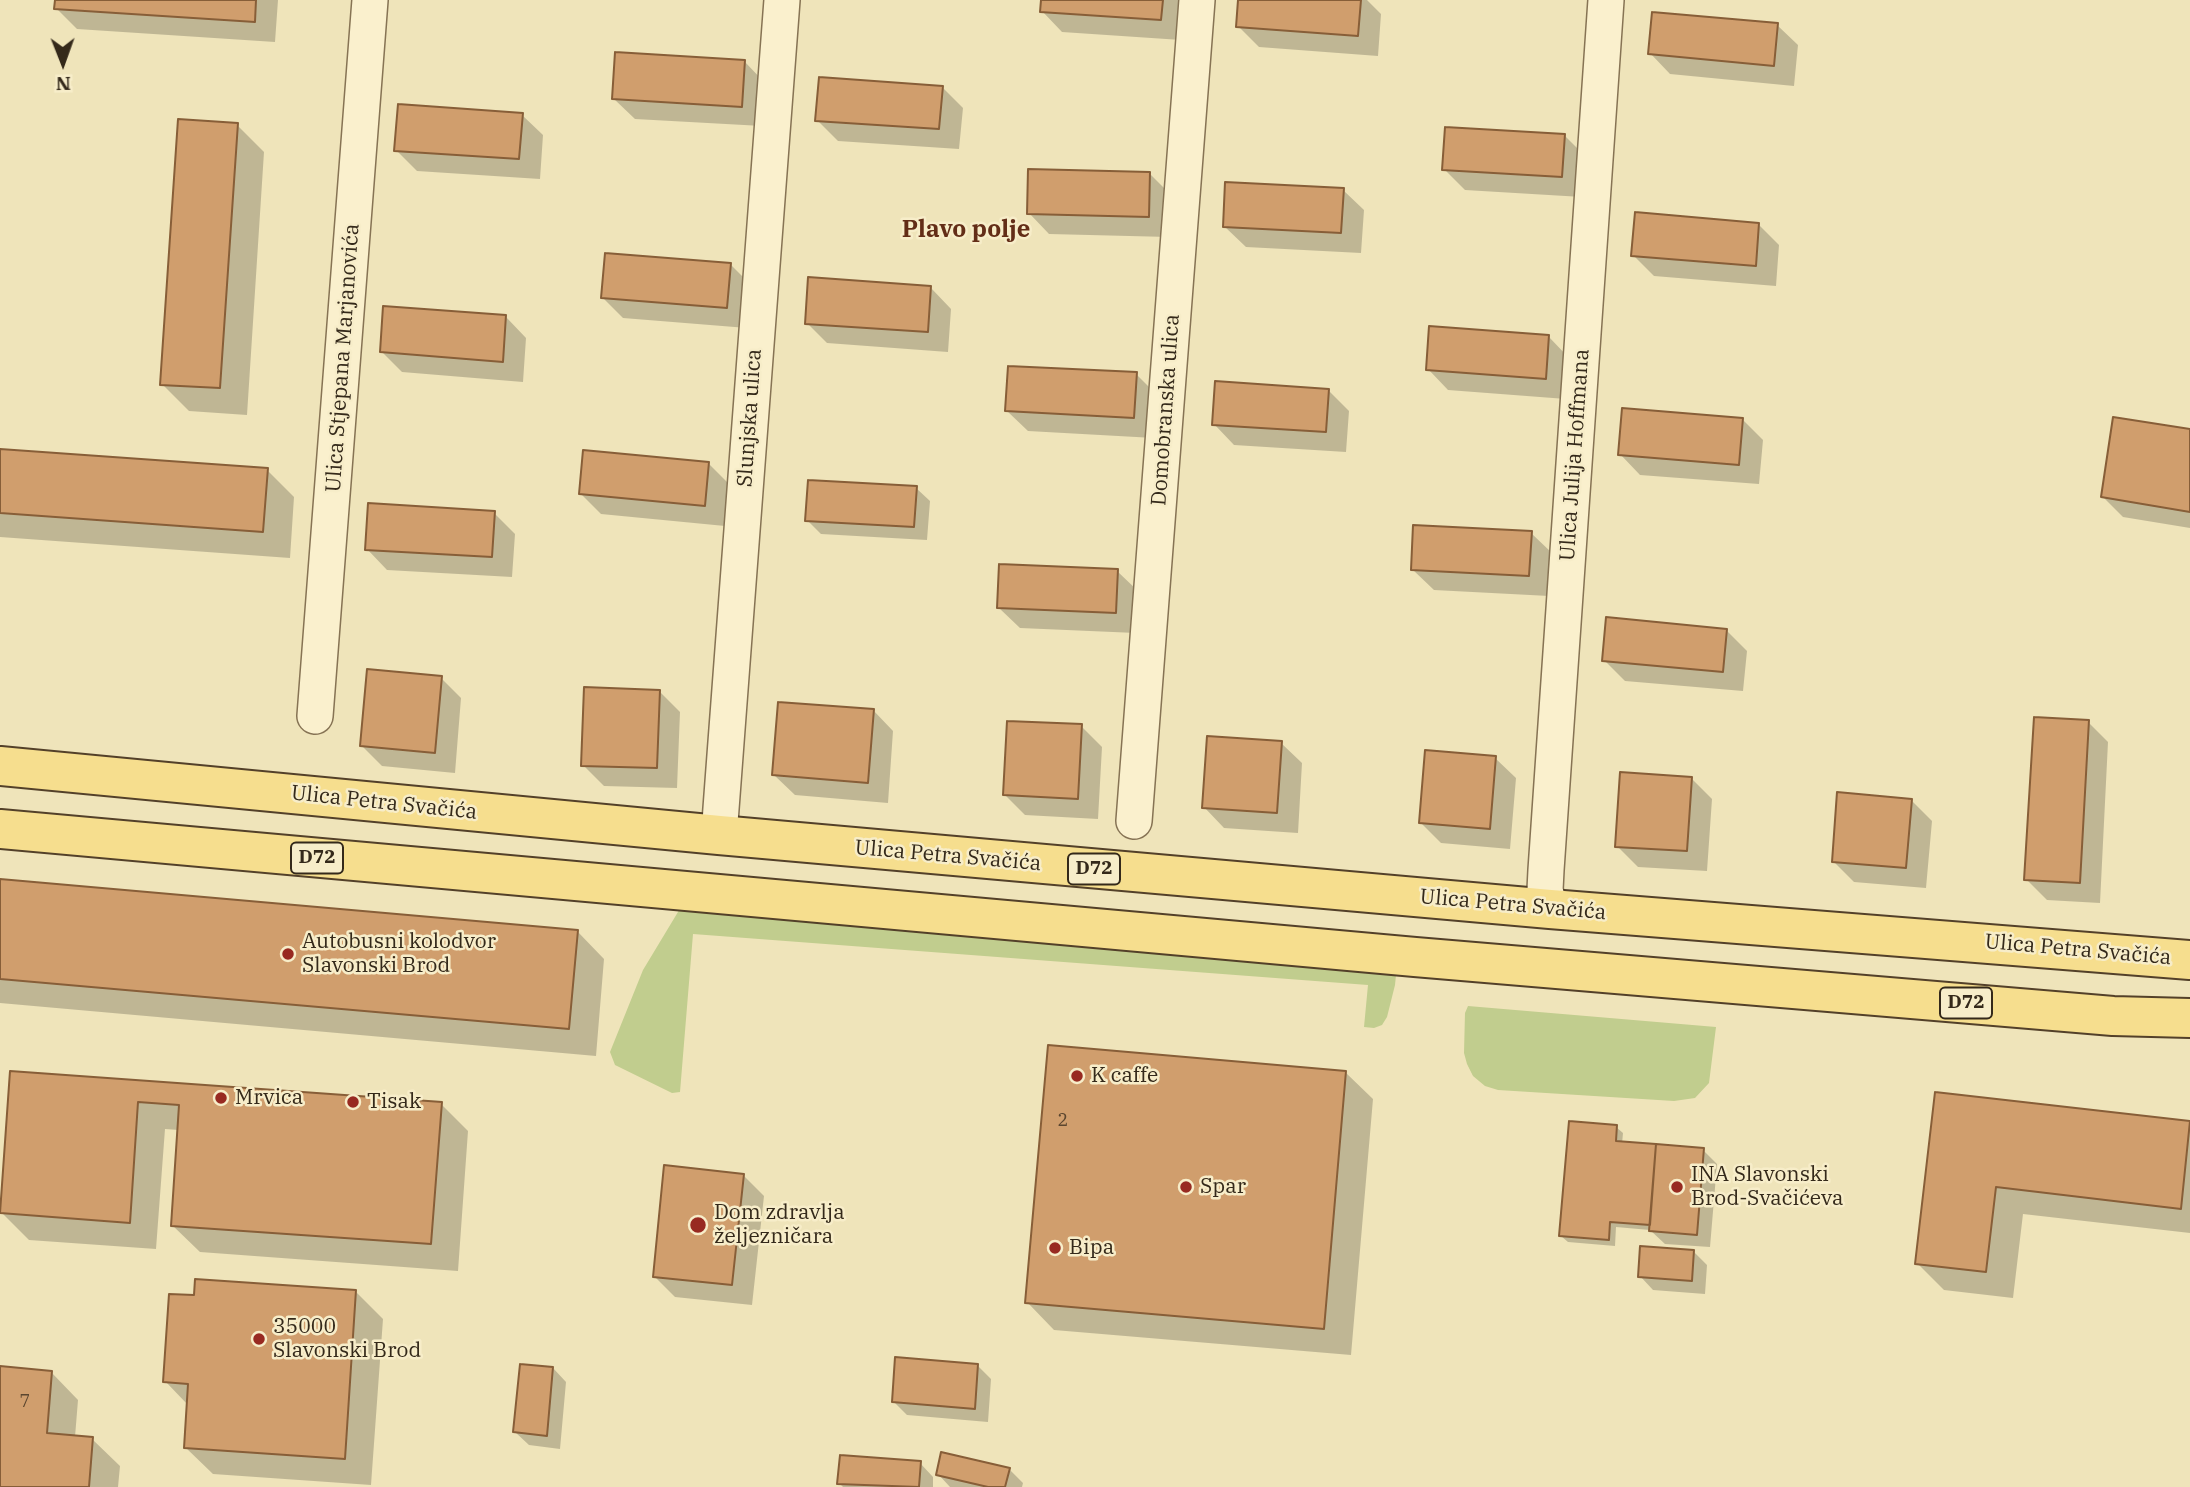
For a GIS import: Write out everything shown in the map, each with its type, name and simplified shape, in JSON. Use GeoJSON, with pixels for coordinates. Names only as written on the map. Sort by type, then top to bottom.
{"type":"FeatureCollection","features":[{"type":"Feature","properties":{"kind":"main road","name":"Ulica Petra Svačića"},"geometry":{"type":"LineString","coordinates":[[0,766],[719,835],[1550,909],[2190,960]]}},
{"type":"Feature","properties":{"kind":"main road","name":"D72"},"geometry":{"type":"LineString","coordinates":[[0,829],[1415,957],[2113,1016],[2190,1018]]}},
{"type":"Feature","properties":{"kind":"street","name":"Ulica Stjepana Marjanovića"},"geometry":{"type":"LineString","coordinates":[[315,716],[370,0]]}},
{"type":"Feature","properties":{"kind":"street","name":"Slunjska ulica"},"geometry":{"type":"LineString","coordinates":[[719,835],[782,0]]}},
{"type":"Feature","properties":{"kind":"street","name":"Domobranska ulica"},"geometry":{"type":"LineString","coordinates":[[1134,821],[1197,0]]}},
{"type":"Feature","properties":{"kind":"street","name":"Ulica Julija Hoffmana"},"geometry":{"type":"LineString","coordinates":[[1550,909],[1545,890],[1546,870],[1606,0]]}},
{"type":"Feature","properties":{"kind":"green space"},"geometry":{"type":"Polygon","coordinates":[[[681,907],[1396,975],[1395,985],[1387,1017],[1382,1025],[1374,1028],[1364,1027],[1368,985],[693,934],[680,1092],[672,1093],[615,1065],[610,1052],[643,970],[681,907]]]}},
{"type":"Feature","properties":{"kind":"green space"},"geometry":{"type":"Polygon","coordinates":[[[1468,1006],[1716,1027],[1709,1083],[1695,1098],[1674,1101],[1498,1090],[1485,1086],[1473,1076],[1464,1053],[1465,1013],[1468,1006]]]}},
{"type":"Feature","properties":{"kind":"building"},"geometry":{"type":"Polygon","coordinates":[[[55,0],[256,0],[255,22],[54,9],[55,0]]]}},
{"type":"Feature","properties":{"kind":"building"},"geometry":{"type":"Polygon","coordinates":[[[1041,0],[1163,0],[1161,20],[1040,12],[1041,0]]]}},
{"type":"Feature","properties":{"kind":"building"},"geometry":{"type":"Polygon","coordinates":[[[1238,0],[1361,0],[1358,36],[1236,27],[1238,0]]]}},
{"type":"Feature","properties":{"kind":"building"},"geometry":{"type":"Polygon","coordinates":[[[1652,12],[1778,23],[1774,66],[1648,54],[1652,12]]]}},
{"type":"Feature","properties":{"kind":"building"},"geometry":{"type":"Polygon","coordinates":[[[615,52],[745,60],[742,107],[612,99],[615,52]]]}},
{"type":"Feature","properties":{"kind":"building"},"geometry":{"type":"Polygon","coordinates":[[[819,77],[943,86],[939,129],[815,121],[819,77]]]}},
{"type":"Feature","properties":{"kind":"building"},"geometry":{"type":"Polygon","coordinates":[[[398,104],[523,113],[519,159],[394,151],[398,104]]]}},
{"type":"Feature","properties":{"kind":"building"},"geometry":{"type":"Polygon","coordinates":[[[178,119],[238,123],[220,388],[160,385],[178,119]]]}},
{"type":"Feature","properties":{"kind":"building"},"geometry":{"type":"Polygon","coordinates":[[[1445,127],[1565,134],[1562,177],[1442,170],[1445,127]]]}},
{"type":"Feature","properties":{"kind":"building"},"geometry":{"type":"Polygon","coordinates":[[[1028,169],[1150,172],[1149,217],[1027,214],[1028,169]]]}},
{"type":"Feature","properties":{"kind":"building"},"geometry":{"type":"Polygon","coordinates":[[[1225,182],[1344,188],[1341,233],[1223,227],[1225,182]]]}},
{"type":"Feature","properties":{"kind":"building"},"geometry":{"type":"Polygon","coordinates":[[[1635,212],[1759,223],[1756,266],[1631,256],[1635,212]]]}},
{"type":"Feature","properties":{"kind":"building"},"geometry":{"type":"Polygon","coordinates":[[[605,253],[731,263],[727,308],[601,298],[605,253]]]}},
{"type":"Feature","properties":{"kind":"building"},"geometry":{"type":"Polygon","coordinates":[[[808,277],[931,286],[928,332],[805,324],[808,277]]]}},
{"type":"Feature","properties":{"kind":"building"},"geometry":{"type":"Polygon","coordinates":[[[383,306],[506,315],[503,362],[380,352],[383,306]]]}},
{"type":"Feature","properties":{"kind":"building"},"geometry":{"type":"Polygon","coordinates":[[[1429,326],[1549,335],[1546,379],[1426,370],[1429,326]]]}},
{"type":"Feature","properties":{"kind":"building"},"geometry":{"type":"Polygon","coordinates":[[[1008,366],[1137,372],[1134,418],[1005,411],[1008,366]]]}},
{"type":"Feature","properties":{"kind":"building"},"geometry":{"type":"Polygon","coordinates":[[[1215,381],[1329,389],[1326,432],[1212,425],[1215,381]]]}},
{"type":"Feature","properties":{"kind":"building"},"geometry":{"type":"Polygon","coordinates":[[[1622,408],[1743,418],[1739,465],[1618,455],[1622,408]]]}},
{"type":"Feature","properties":{"kind":"building"},"geometry":{"type":"Polygon","coordinates":[[[2113,417],[2190,429],[2190,512],[2101,497],[2113,417]]]}},
{"type":"Feature","properties":{"kind":"building"},"geometry":{"type":"Polygon","coordinates":[[[0,449],[268,468],[263,532],[0,513],[0,449]]]}},
{"type":"Feature","properties":{"kind":"building"},"geometry":{"type":"Polygon","coordinates":[[[583,450],[709,462],[705,506],[579,494],[583,450]]]}},
{"type":"Feature","properties":{"kind":"building"},"geometry":{"type":"Polygon","coordinates":[[[808,480],[917,486],[914,527],[805,521],[808,480]]]}},
{"type":"Feature","properties":{"kind":"building"},"geometry":{"type":"Polygon","coordinates":[[[368,503],[495,511],[492,557],[365,550],[368,503]]]}},
{"type":"Feature","properties":{"kind":"building"},"geometry":{"type":"Polygon","coordinates":[[[1413,525],[1532,531],[1529,576],[1411,570],[1413,525]]]}},
{"type":"Feature","properties":{"kind":"building"},"geometry":{"type":"Polygon","coordinates":[[[999,564],[1118,569],[1116,613],[997,608],[999,564]]]}},
{"type":"Feature","properties":{"kind":"building"},"geometry":{"type":"Polygon","coordinates":[[[1606,617],[1727,629],[1723,672],[1602,661],[1606,617]]]}},
{"type":"Feature","properties":{"kind":"building"},"geometry":{"type":"Polygon","coordinates":[[[367,669],[442,676],[435,753],[360,746],[367,669]]]}},
{"type":"Feature","properties":{"kind":"building"},"geometry":{"type":"Polygon","coordinates":[[[584,687],[660,690],[657,768],[581,766],[584,687]]]}},
{"type":"Feature","properties":{"kind":"building"},"geometry":{"type":"Polygon","coordinates":[[[778,702],[874,709],[868,783],[772,775],[778,702]]]}},
{"type":"Feature","properties":{"kind":"building"},"geometry":{"type":"Polygon","coordinates":[[[2034,717],[2089,720],[2080,883],[2024,880],[2034,717]]]}},
{"type":"Feature","properties":{"kind":"building"},"geometry":{"type":"Polygon","coordinates":[[[1007,721],[1082,724],[1078,799],[1003,795],[1007,721]]]}},
{"type":"Feature","properties":{"kind":"building"},"geometry":{"type":"Polygon","coordinates":[[[1207,736],[1282,741],[1277,813],[1202,808],[1207,736]]]}},
{"type":"Feature","properties":{"kind":"building"},"geometry":{"type":"Polygon","coordinates":[[[1425,750],[1496,756],[1490,829],[1419,823],[1425,750]]]}},
{"type":"Feature","properties":{"kind":"building"},"geometry":{"type":"Polygon","coordinates":[[[1620,772],[1692,777],[1687,851],[1615,847],[1620,772]]]}},
{"type":"Feature","properties":{"kind":"building"},"geometry":{"type":"Polygon","coordinates":[[[1837,792],[1912,799],[1906,868],[1832,862],[1837,792]]]}},
{"type":"Feature","properties":{"kind":"building","name":"Autobusni kolodvor Slavonski Brod"},"geometry":{"type":"Polygon","coordinates":[[[0,879],[578,930],[569,1029],[0,979],[0,879]]]}},
{"type":"Feature","properties":{"kind":"building","name":"Spar"},"geometry":{"type":"Polygon","coordinates":[[[1048,1045],[1346,1071],[1324,1329],[1025,1303],[1048,1045]]]}},
{"type":"Feature","properties":{"kind":"building"},"geometry":{"type":"Polygon","coordinates":[[[10,1071],[442,1102],[431,1244],[171,1226],[179,1105],[138,1102],[130,1223],[0,1213],[10,1071]]]}},
{"type":"Feature","properties":{"kind":"building"},"geometry":{"type":"Polygon","coordinates":[[[1935,1092],[2190,1121],[2181,1209],[1996,1187],[1986,1272],[1915,1264],[1935,1092]]]}},
{"type":"Feature","properties":{"kind":"building"},"geometry":{"type":"Polygon","coordinates":[[[1569,1121],[1617,1125],[1616,1141],[1656,1144],[1650,1225],[1610,1222],[1609,1240],[1559,1236],[1569,1121]]]}},
{"type":"Feature","properties":{"kind":"building","name":"INA Slavonski Brod-Svačićeva"},"geometry":{"type":"Polygon","coordinates":[[[1656,1144],[1704,1148],[1697,1235],[1649,1231],[1656,1144]]]}},
{"type":"Feature","properties":{"kind":"building","name":"Dom zdravlja željezničara"},"geometry":{"type":"Polygon","coordinates":[[[664,1165],[744,1174],[732,1285],[653,1277],[664,1165]]]}},
{"type":"Feature","properties":{"kind":"building"},"geometry":{"type":"Polygon","coordinates":[[[1640,1246],[1694,1250],[1692,1281],[1638,1277],[1640,1246]]]}},
{"type":"Feature","properties":{"kind":"building","name":"35000 Slavonski Brod"},"geometry":{"type":"Polygon","coordinates":[[[195,1279],[356,1290],[345,1459],[184,1448],[188,1384],[163,1382],[169,1294],[194,1295],[195,1279]]]}},
{"type":"Feature","properties":{"kind":"building"},"geometry":{"type":"Polygon","coordinates":[[[895,1357],[978,1364],[975,1409],[892,1402],[895,1357]]]}},
{"type":"Feature","properties":{"kind":"building"},"geometry":{"type":"Polygon","coordinates":[[[520,1364],[553,1367],[547,1436],[513,1432],[520,1364]]]}},
{"type":"Feature","properties":{"kind":"building"},"geometry":{"type":"Polygon","coordinates":[[[0,1366],[52,1371],[47,1433],[93,1437],[89,1487],[0,1487],[0,1366]]]}},
{"type":"Feature","properties":{"kind":"building"},"geometry":{"type":"Polygon","coordinates":[[[941,1452],[1010,1468],[1005,1487],[988,1487],[936,1475],[941,1452]]]}},
{"type":"Feature","properties":{"kind":"building"},"geometry":{"type":"Polygon","coordinates":[[[840,1455],[921,1461],[919,1487],[837,1484],[840,1455]]]}},
{"type":"Feature","properties":{"kind":"place","name":"Autobusni kolodvor Slavonski Brod"},"geometry":{"type":"Point","coordinates":[288,954]}},
{"type":"Feature","properties":{"kind":"place","name":"K caffe"},"geometry":{"type":"Point","coordinates":[1077,1076]}},
{"type":"Feature","properties":{"kind":"place","name":"Mrvica"},"geometry":{"type":"Point","coordinates":[221,1098]}},
{"type":"Feature","properties":{"kind":"place","name":"Tisak"},"geometry":{"type":"Point","coordinates":[353,1102]}},
{"type":"Feature","properties":{"kind":"place","name":"Spar"},"geometry":{"type":"Point","coordinates":[1186,1187]}},
{"type":"Feature","properties":{"kind":"place","name":"INA Slavonski Brod-Svačićeva"},"geometry":{"type":"Point","coordinates":[1677,1187]}},
{"type":"Feature","properties":{"kind":"place","name":"Dom zdravlja željezničara"},"geometry":{"type":"Point","coordinates":[698,1225]}},
{"type":"Feature","properties":{"kind":"place","name":"Bipa"},"geometry":{"type":"Point","coordinates":[1055,1248]}},
{"type":"Feature","properties":{"kind":"place","name":"35000 Slavonski Brod"},"geometry":{"type":"Point","coordinates":[259,1339]}},
{"type":"Feature","properties":{"kind":"district","name":"Plavo polje"},"geometry":{"type":"Point","coordinates":[966,230]}}]}
